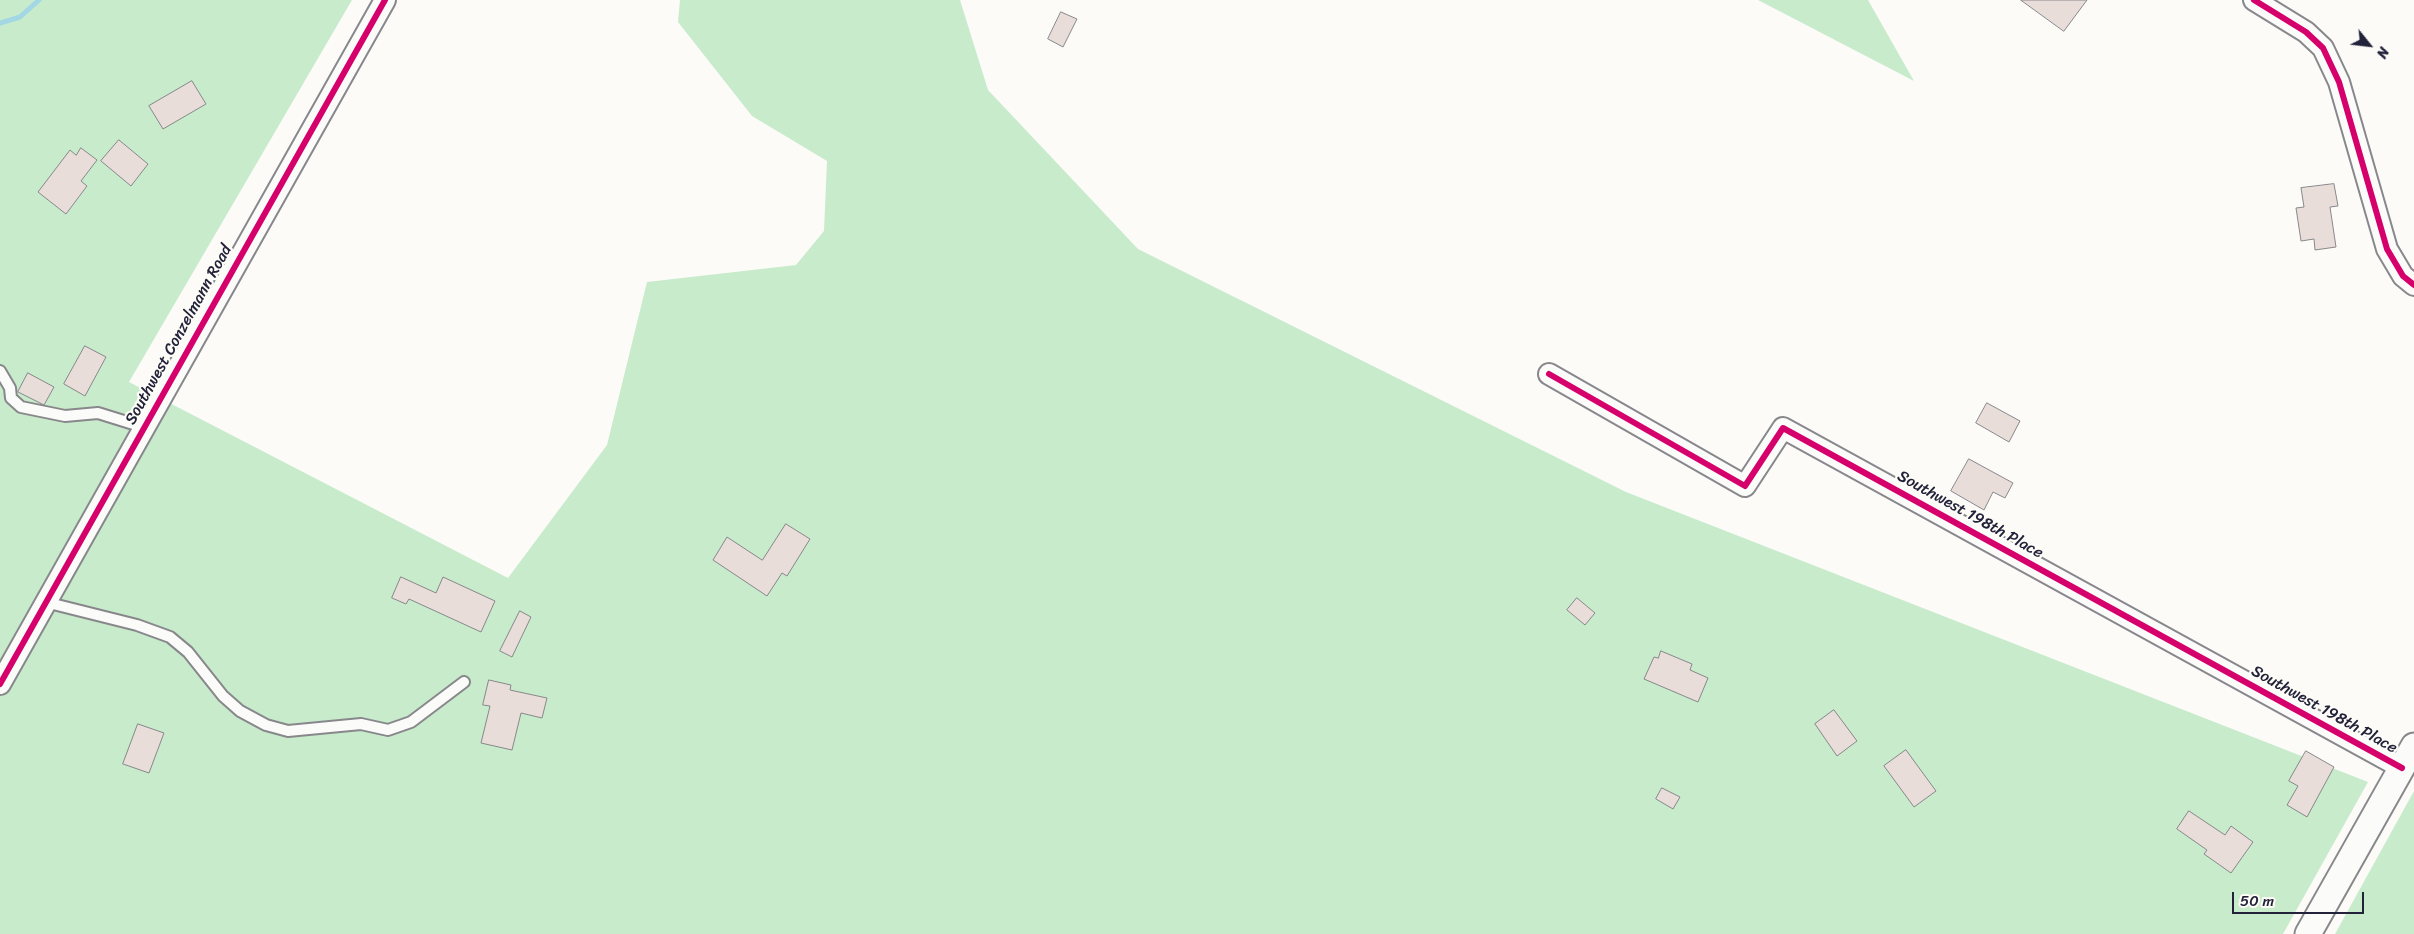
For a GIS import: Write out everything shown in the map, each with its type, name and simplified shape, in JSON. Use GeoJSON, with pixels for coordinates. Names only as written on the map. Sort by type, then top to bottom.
{"type":"FeatureCollection","features":[{"type":"Feature","properties":{"kind":"street","name":"Southwest Conzelmann Road"},"geometry":{"type":"LineString","coordinates":[[0,684],[385,0]]}},
{"type":"Feature","properties":{"kind":"street"},"geometry":{"type":"LineString","coordinates":[[2254,0],[2306,32],[2323,48],[2339,82],[2387,249],[2403,276],[2414,286]]}},
{"type":"Feature","properties":{"kind":"street","name":"Southwest 198th Place"},"geometry":{"type":"LineString","coordinates":[[1549,374],[1745,486],[1783,428],[2402,768]]}},
{"type":"Feature","properties":{"kind":"street"},"geometry":{"type":"LineString","coordinates":[[2308,934],[2414,746]]}},
{"type":"Feature","properties":{"kind":"lane"},"geometry":{"type":"LineString","coordinates":[[0,371],[10,388],[11,398],[21,407],[65,416],[98,413],[143,427]]}},
{"type":"Feature","properties":{"kind":"lane"},"geometry":{"type":"LineString","coordinates":[[45,602],[128,623],[170,637],[188,652],[224,696],[240,711],[266,725],[288,731],[361,724],[388,730],[411,722],[464,682]]}},
{"type":"Feature","properties":{"kind":"green space"},"geometry":{"type":"Polygon","coordinates":[[[0,0],[352,0],[129,382],[508,578],[607,445],[647,282],[796,265],[824,231],[827,161],[752,116],[678,22],[680,0],[960,0],[988,90],[1138,249],[1626,492],[2368,782],[2283,934],[0,934],[0,0]]]}},
{"type":"Feature","properties":{"kind":"green space"},"geometry":{"type":"Polygon","coordinates":[[[1758,0],[1868,0],[1914,81],[1758,0]]]}},
{"type":"Feature","properties":{"kind":"green space"},"geometry":{"type":"Polygon","coordinates":[[[2414,791],[2414,934],[2335,934],[2414,791]]]}},
{"type":"Feature","properties":{"kind":"building"},"geometry":{"type":"Polygon","coordinates":[[[2021,0],[2087,0],[2064,31],[2021,0]]]}},
{"type":"Feature","properties":{"kind":"building"},"geometry":{"type":"Polygon","coordinates":[[[1061,12],[1077,19],[1063,47],[1048,39],[1061,12]]]}},
{"type":"Feature","properties":{"kind":"building"},"geometry":{"type":"Polygon","coordinates":[[[192,81],[206,104],[163,129],[149,106],[192,81]]]}},
{"type":"Feature","properties":{"kind":"building"},"geometry":{"type":"Polygon","coordinates":[[[119,140],[148,164],[131,186],[101,161],[119,140]]]}},
{"type":"Feature","properties":{"kind":"building"},"geometry":{"type":"Polygon","coordinates":[[[81,148],[97,160],[81,181],[87,186],[66,214],[38,192],[70,150],[76,155],[81,148]]]}},
{"type":"Feature","properties":{"kind":"building"},"geometry":{"type":"Polygon","coordinates":[[[2334,184],[2338,206],[2330,207],[2336,247],[2315,250],[2314,239],[2301,241],[2296,208],[2304,207],[2301,188],[2334,184]]]}},
{"type":"Feature","properties":{"kind":"building"},"geometry":{"type":"Polygon","coordinates":[[[85,346],[106,357],[85,396],[64,384],[85,346]]]}},
{"type":"Feature","properties":{"kind":"building"},"geometry":{"type":"Polygon","coordinates":[[[28,373],[54,387],[44,405],[18,392],[28,373]]]}},
{"type":"Feature","properties":{"kind":"building"},"geometry":{"type":"Polygon","coordinates":[[[1987,403],[2020,421],[2009,442],[1976,423],[1987,403]]]}},
{"type":"Feature","properties":{"kind":"building"},"geometry":{"type":"Polygon","coordinates":[[[1969,459],[2013,483],[2005,498],[1993,492],[1984,510],[1951,491],[1969,459]]]}},
{"type":"Feature","properties":{"kind":"building"},"geometry":{"type":"Polygon","coordinates":[[[786,524],[810,539],[787,576],[782,573],[767,596],[713,560],[727,537],[762,560],[786,524]]]}},
{"type":"Feature","properties":{"kind":"building"},"geometry":{"type":"Polygon","coordinates":[[[401,577],[436,593],[443,577],[495,601],[481,632],[409,599],[406,604],[392,598],[401,577]]]}},
{"type":"Feature","properties":{"kind":"building"},"geometry":{"type":"Polygon","coordinates":[[[1577,598],[1595,613],[1585,625],[1567,610],[1577,598]]]}},
{"type":"Feature","properties":{"kind":"building"},"geometry":{"type":"Polygon","coordinates":[[[520,611],[531,617],[512,657],[500,651],[520,611]]]}},
{"type":"Feature","properties":{"kind":"building"},"geometry":{"type":"Polygon","coordinates":[[[1661,651],[1692,664],[1690,670],[1708,678],[1698,702],[1644,679],[1654,657],[1658,658],[1661,651]]]}},
{"type":"Feature","properties":{"kind":"building"},"geometry":{"type":"Polygon","coordinates":[[[489,680],[511,685],[510,690],[547,698],[542,718],[521,713],[512,750],[481,743],[490,706],[483,705],[489,680]]]}},
{"type":"Feature","properties":{"kind":"building"},"geometry":{"type":"Polygon","coordinates":[[[1834,710],[1857,741],[1837,756],[1815,724],[1834,710]]]}},
{"type":"Feature","properties":{"kind":"building"},"geometry":{"type":"Polygon","coordinates":[[[138,724],[164,733],[149,773],[123,764],[138,724]]]}},
{"type":"Feature","properties":{"kind":"building"},"geometry":{"type":"Polygon","coordinates":[[[1906,750],[1936,791],[1914,807],[1884,766],[1906,750]]]}},
{"type":"Feature","properties":{"kind":"building"},"geometry":{"type":"Polygon","coordinates":[[[2306,751],[2334,767],[2307,817],[2287,805],[2298,786],[2289,781],[2306,751]]]}},
{"type":"Feature","properties":{"kind":"building"},"geometry":{"type":"Polygon","coordinates":[[[1662,788],[1680,797],[1673,809],[1656,799],[1662,788]]]}},
{"type":"Feature","properties":{"kind":"building"},"geometry":{"type":"Polygon","coordinates":[[[2189,811],[2225,835],[2231,826],[2253,842],[2231,873],[2204,854],[2207,850],[2177,829],[2189,811]]]}},
{"type":"Feature","properties":{"kind":"waterway"},"geometry":{"type":"LineString","coordinates":[[0,23],[20,17],[39,0]]}},
{"type":"Feature","properties":{"kind":"cycle path"},"geometry":{"type":"LineString","coordinates":[[0,684],[385,0]]}},
{"type":"Feature","properties":{"kind":"cycle path"},"geometry":{"type":"LineString","coordinates":[[2254,0],[2306,32],[2323,48],[2339,82],[2387,249],[2403,276],[2414,285]]}},
{"type":"Feature","properties":{"kind":"cycle path"},"geometry":{"type":"LineString","coordinates":[[1549,374],[1745,486],[1783,428],[2402,768]]}}]}
